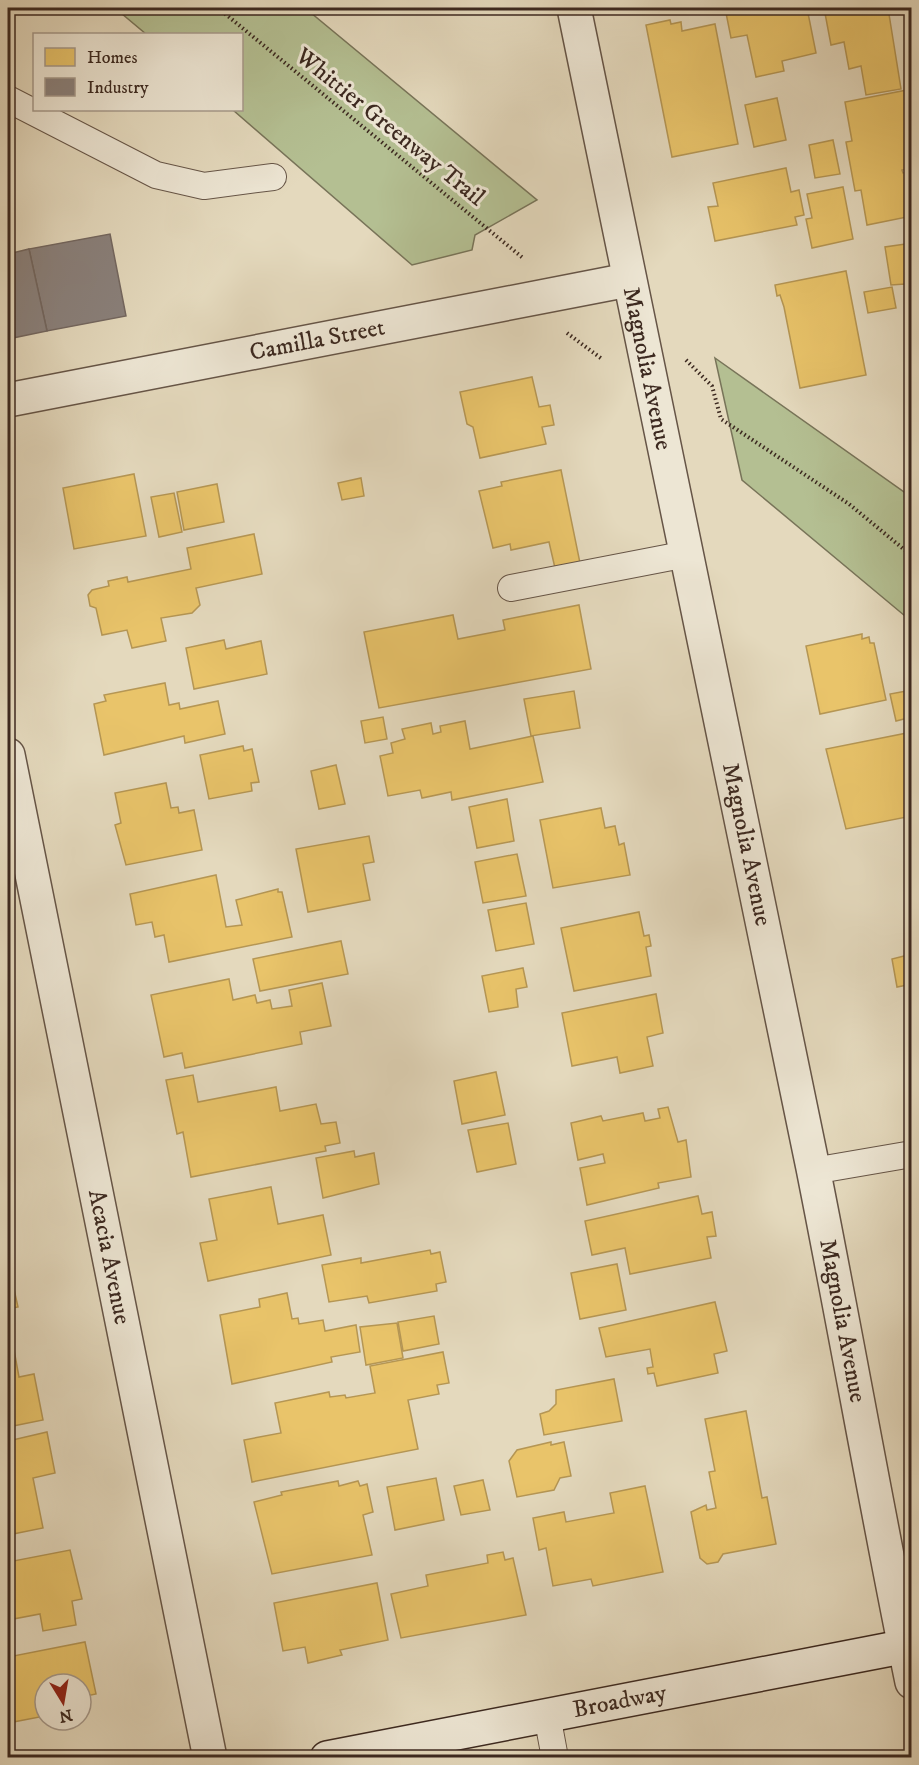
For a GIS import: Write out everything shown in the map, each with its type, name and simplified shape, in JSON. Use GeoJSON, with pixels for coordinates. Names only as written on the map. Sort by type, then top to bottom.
{"type":"FeatureCollection","features":[{"type":"Feature","properties":{"kind":"street","name":"Magnolia Avenue"},"geometry":{"type":"LineString","coordinates":[[574,8],[628,280],[687,554],[813,1171],[908,1645],[912,1682]]}},
{"type":"Feature","properties":{"kind":"street","name":"Camilla Street"},"geometry":{"type":"LineString","coordinates":[[8,400],[628,280]]}},
{"type":"Feature","properties":{"kind":"street","name":"Acacia Avenue"},"geometry":{"type":"LineString","coordinates":[[8,755],[210,1758]]}},
{"type":"Feature","properties":{"kind":"street","name":"Broadway"},"geometry":{"type":"LineString","coordinates":[[327,1758],[908,1645]]}},
{"type":"Feature","properties":{"kind":"lane"},"geometry":{"type":"LineString","coordinates":[[8,99],[156,175],[204,186],[273,177]]}},
{"type":"Feature","properties":{"kind":"lane"},"geometry":{"type":"LineString","coordinates":[[511,588],[687,554]]}},
{"type":"Feature","properties":{"kind":"lane"},"geometry":{"type":"LineString","coordinates":[[813,1171],[912,1154]]}},
{"type":"Feature","properties":{"kind":"lane"},"geometry":{"type":"LineString","coordinates":[[546,1715],[555,1758]]}},
{"type":"Feature","properties":{"kind":"path","name":"Whittier Greenway Trail"},"geometry":{"type":"LineString","coordinates":[[218,8],[365,132],[531,265]]}},
{"type":"Feature","properties":{"kind":"path"},"geometry":{"type":"LineString","coordinates":[[562,329],[610,365]]}},
{"type":"Feature","properties":{"kind":"path"},"geometry":{"type":"LineString","coordinates":[[678,356],[691,362],[712,386],[721,419],[849,504],[912,556]]}},
{"type":"Feature","properties":{"kind":"green space"},"geometry":{"type":"Polygon","coordinates":[[[115,8],[305,8],[537,200],[475,235],[472,250],[412,265],[234,111],[243,111],[243,33],[145,33],[115,8]]]}},
{"type":"Feature","properties":{"kind":"green space"},"geometry":{"type":"Polygon","coordinates":[[[715,358],[911,497],[911,621],[742,480],[715,358]]]}},
{"type":"Feature","properties":{"kind":"building: Homes"},"geometry":{"type":"Polygon","coordinates":[[[725,8],[807,8],[816,53],[782,61],[784,71],[756,77],[747,35],[731,38],[725,8]]]}},
{"type":"Feature","properties":{"kind":"building: Homes"},"geometry":{"type":"Polygon","coordinates":[[[824,8],[888,8],[901,89],[866,95],[861,66],[849,69],[844,42],[831,45],[824,8]]]}},
{"type":"Feature","properties":{"kind":"building: Homes"},"geometry":{"type":"Polygon","coordinates":[[[670,20],[671,24],[681,22],[682,31],[715,24],[738,144],[672,157],[646,25],[670,20]]]}},
{"type":"Feature","properties":{"kind":"building: Homes"},"geometry":{"type":"Polygon","coordinates":[[[907,90],[912,113],[912,168],[902,170],[903,173],[910,172],[912,180],[912,216],[867,225],[861,190],[855,191],[846,142],[852,141],[845,102],[907,90]]]}},
{"type":"Feature","properties":{"kind":"building: Homes"},"geometry":{"type":"Polygon","coordinates":[[[777,98],[786,140],[754,147],[745,105],[777,98]]]}},
{"type":"Feature","properties":{"kind":"building: Homes"},"geometry":{"type":"Polygon","coordinates":[[[833,140],[840,174],[815,178],[809,145],[833,140]]]}},
{"type":"Feature","properties":{"kind":"building: Homes"},"geometry":{"type":"Polygon","coordinates":[[[786,168],[791,192],[799,190],[804,215],[795,217],[797,225],[715,241],[708,207],[718,206],[713,183],[786,168]]]}},
{"type":"Feature","properties":{"kind":"building: Homes"},"geometry":{"type":"Polygon","coordinates":[[[843,187],[853,239],[812,248],[806,219],[812,218],[807,194],[843,187]]]}},
{"type":"Feature","properties":{"kind":"building: Homes"},"geometry":{"type":"Polygon","coordinates":[[[912,243],[912,305],[910,305],[905,284],[891,285],[885,247],[912,243]]]}},
{"type":"Feature","properties":{"kind":"building: Homes"},"geometry":{"type":"Polygon","coordinates":[[[846,271],[866,375],[800,388],[784,307],[780,295],[777,296],[775,285],[846,271]]]}},
{"type":"Feature","properties":{"kind":"building: Homes"},"geometry":{"type":"Polygon","coordinates":[[[892,287],[896,308],[868,313],[864,292],[892,287]]]}},
{"type":"Feature","properties":{"kind":"building: Homes"},"geometry":{"type":"Polygon","coordinates":[[[532,377],[539,407],[550,405],[554,425],[542,427],[546,444],[480,458],[473,427],[467,424],[460,392],[532,377]]]}},
{"type":"Feature","properties":{"kind":"building: Homes"},"geometry":{"type":"Polygon","coordinates":[[[561,470],[580,563],[555,568],[549,542],[511,550],[510,544],[493,548],[479,491],[502,486],[501,482],[561,470]]]}},
{"type":"Feature","properties":{"kind":"building: Homes"},"geometry":{"type":"Polygon","coordinates":[[[134,474],[146,536],[74,549],[63,488],[134,474]]]}},
{"type":"Feature","properties":{"kind":"building: Homes"},"geometry":{"type":"Polygon","coordinates":[[[361,478],[364,496],[342,500],[338,483],[361,478]]]}},
{"type":"Feature","properties":{"kind":"building: Homes"},"geometry":{"type":"Polygon","coordinates":[[[217,484],[224,522],[184,530],[177,492],[217,484]]]}},
{"type":"Feature","properties":{"kind":"building: Homes"},"geometry":{"type":"Polygon","coordinates":[[[174,493],[182,532],[159,537],[151,497],[174,493]]]}},
{"type":"Feature","properties":{"kind":"building: Homes"},"geometry":{"type":"Polygon","coordinates":[[[254,534],[262,574],[196,588],[200,605],[192,613],[161,618],[166,641],[132,648],[127,630],[102,635],[96,608],[90,606],[88,595],[92,590],[109,586],[108,581],[127,577],[128,582],[191,569],[187,548],[254,534]]]}},
{"type":"Feature","properties":{"kind":"building: Homes"},"geometry":{"type":"Polygon","coordinates":[[[579,605],[591,669],[379,708],[364,632],[453,615],[458,639],[505,630],[503,620],[579,605]]]}},
{"type":"Feature","properties":{"kind":"building: Homes"},"geometry":{"type":"Polygon","coordinates":[[[862,634],[862,639],[869,637],[870,643],[874,643],[886,700],[820,714],[806,646],[862,634]]]}},
{"type":"Feature","properties":{"kind":"building: Homes"},"geometry":{"type":"Polygon","coordinates":[[[224,640],[226,649],[261,641],[267,674],[194,689],[186,648],[224,640]]]}},
{"type":"Feature","properties":{"kind":"building: Homes"},"geometry":{"type":"Polygon","coordinates":[[[165,683],[169,705],[179,703],[180,709],[218,701],[225,734],[185,743],[184,736],[104,755],[94,704],[106,701],[104,695],[165,683]]]}},
{"type":"Feature","properties":{"kind":"building: Homes"},"geometry":{"type":"Polygon","coordinates":[[[912,690],[912,717],[896,721],[890,694],[912,690]]]}},
{"type":"Feature","properties":{"kind":"building: Homes"},"geometry":{"type":"Polygon","coordinates":[[[574,691],[580,728],[531,736],[524,699],[574,691]]]}},
{"type":"Feature","properties":{"kind":"building: Homes"},"geometry":{"type":"Polygon","coordinates":[[[383,717],[387,739],[365,743],[361,721],[383,717]]]}},
{"type":"Feature","properties":{"kind":"building: Homes"},"geometry":{"type":"Polygon","coordinates":[[[465,721],[470,749],[533,736],[543,782],[452,800],[451,792],[422,798],[420,790],[388,796],[380,756],[393,753],[391,743],[405,739],[402,729],[431,723],[433,734],[441,732],[440,726],[465,721]]]}},
{"type":"Feature","properties":{"kind":"building: Homes"},"geometry":{"type":"Polygon","coordinates":[[[912,732],[912,816],[846,829],[826,749],[912,732]]]}},
{"type":"Feature","properties":{"kind":"building: Homes"},"geometry":{"type":"Polygon","coordinates":[[[243,746],[244,751],[252,749],[259,782],[251,783],[252,791],[209,799],[200,755],[243,746]]]}},
{"type":"Feature","properties":{"kind":"building: Homes"},"geometry":{"type":"Polygon","coordinates":[[[336,765],[345,804],[319,809],[311,771],[336,765]]]}},
{"type":"Feature","properties":{"kind":"building: Homes"},"geometry":{"type":"Polygon","coordinates":[[[166,783],[171,808],[178,807],[179,813],[194,810],[202,850],[126,865],[115,825],[121,823],[115,793],[166,783]]]}},
{"type":"Feature","properties":{"kind":"building: Homes"},"geometry":{"type":"Polygon","coordinates":[[[507,799],[514,841],[477,848],[469,807],[507,799]]]}},
{"type":"Feature","properties":{"kind":"building: Homes"},"geometry":{"type":"Polygon","coordinates":[[[601,808],[605,828],[615,826],[619,845],[624,843],[630,875],[553,888],[540,820],[601,808]]]}},
{"type":"Feature","properties":{"kind":"building: Homes"},"geometry":{"type":"Polygon","coordinates":[[[369,836],[374,862],[363,864],[370,900],[308,912],[296,849],[369,836]]]}},
{"type":"Feature","properties":{"kind":"building: Homes"},"geometry":{"type":"Polygon","coordinates":[[[517,854],[526,896],[483,903],[475,862],[517,854]]]}},
{"type":"Feature","properties":{"kind":"building: Homes"},"geometry":{"type":"Polygon","coordinates":[[[216,875],[226,927],[242,925],[236,900],[278,889],[278,892],[282,892],[292,937],[169,962],[164,935],[155,937],[152,922],[136,925],[130,894],[216,875]]]}},
{"type":"Feature","properties":{"kind":"building: Homes"},"geometry":{"type":"Polygon","coordinates":[[[526,903],[534,944],[496,951],[488,910],[526,903]]]}},
{"type":"Feature","properties":{"kind":"building: Homes"},"geometry":{"type":"Polygon","coordinates":[[[639,912],[644,936],[649,935],[651,946],[646,947],[651,976],[574,991],[561,928],[639,912]]]}},
{"type":"Feature","properties":{"kind":"building: Homes"},"geometry":{"type":"Polygon","coordinates":[[[341,941],[348,974],[260,991],[253,959],[341,941]]]}},
{"type":"Feature","properties":{"kind":"building: Homes"},"geometry":{"type":"Polygon","coordinates":[[[912,954],[912,1004],[907,985],[897,987],[892,959],[912,954]]]}},
{"type":"Feature","properties":{"kind":"building: Homes"},"geometry":{"type":"Polygon","coordinates":[[[523,968],[527,987],[516,989],[518,1007],[489,1012],[482,976],[523,968]]]}},
{"type":"Feature","properties":{"kind":"building: Homes"},"geometry":{"type":"Polygon","coordinates":[[[229,979],[233,1000],[255,995],[257,1003],[270,1000],[272,1009],[292,1006],[289,990],[322,983],[331,1026],[300,1032],[302,1044],[185,1068],[182,1053],[164,1057],[151,995],[229,979]]]}},
{"type":"Feature","properties":{"kind":"building: Homes"},"geometry":{"type":"Polygon","coordinates":[[[656,994],[663,1033],[647,1037],[653,1066],[620,1073],[617,1057],[572,1066],[562,1013],[656,994]]]}},
{"type":"Feature","properties":{"kind":"building: Homes"},"geometry":{"type":"Polygon","coordinates":[[[496,1072],[505,1115],[462,1124],[454,1081],[496,1072]]]}},
{"type":"Feature","properties":{"kind":"building: Homes"},"geometry":{"type":"Polygon","coordinates":[[[193,1075],[198,1102],[276,1087],[280,1111],[316,1104],[321,1124],[336,1122],[340,1143],[325,1146],[326,1151],[191,1177],[183,1132],[177,1134],[166,1080],[193,1075]]]}},
{"type":"Feature","properties":{"kind":"building: Homes"},"geometry":{"type":"Polygon","coordinates":[[[668,1107],[678,1142],[686,1140],[691,1177],[658,1183],[659,1188],[587,1205],[580,1168],[605,1163],[603,1154],[578,1160],[571,1123],[601,1116],[603,1121],[643,1113],[645,1121],[660,1118],[658,1109],[668,1107]]]}},
{"type":"Feature","properties":{"kind":"building: Homes"},"geometry":{"type":"Polygon","coordinates":[[[508,1123],[516,1164],[477,1172],[468,1130],[508,1123]]]}},
{"type":"Feature","properties":{"kind":"building: Homes"},"geometry":{"type":"Polygon","coordinates":[[[354,1151],[355,1157],[374,1153],[379,1184],[323,1198],[316,1158],[354,1151]]]}},
{"type":"Feature","properties":{"kind":"building: Homes"},"geometry":{"type":"Polygon","coordinates":[[[271,1187],[278,1224],[323,1215],[331,1255],[208,1281],[200,1243],[217,1240],[209,1199],[271,1187]]]}},
{"type":"Feature","properties":{"kind":"building: Homes"},"geometry":{"type":"Polygon","coordinates":[[[698,1196],[702,1214],[712,1212],[716,1236],[707,1237],[711,1258],[630,1274],[625,1248],[592,1255],[585,1221],[698,1196]]]}},
{"type":"Feature","properties":{"kind":"building: Homes"},"geometry":{"type":"Polygon","coordinates":[[[430,1250],[431,1254],[440,1252],[446,1282],[436,1284],[437,1291],[369,1303],[367,1296],[329,1302],[322,1265],[361,1258],[361,1263],[430,1250]]]}},
{"type":"Feature","properties":{"kind":"building: Homes"},"geometry":{"type":"Polygon","coordinates":[[[617,1264],[626,1310],[580,1319],[571,1273],[617,1264]]]}},
{"type":"Feature","properties":{"kind":"building: Homes"},"geometry":{"type":"Polygon","coordinates":[[[8,1276],[11,1276],[18,1307],[8,1309],[8,1276]]]}},
{"type":"Feature","properties":{"kind":"building: Homes"},"geometry":{"type":"Polygon","coordinates":[[[287,1293],[292,1319],[298,1318],[299,1324],[323,1320],[325,1331],[356,1325],[360,1352],[331,1357],[332,1362],[232,1384],[220,1315],[260,1307],[259,1299],[287,1293]]]}},
{"type":"Feature","properties":{"kind":"building: Homes"},"geometry":{"type":"Polygon","coordinates":[[[715,1302],[727,1351],[714,1354],[718,1373],[657,1386],[654,1373],[648,1374],[647,1368],[653,1367],[650,1349],[606,1357],[599,1328],[715,1302]]]}},
{"type":"Feature","properties":{"kind":"building: Homes"},"geometry":{"type":"Polygon","coordinates":[[[434,1316],[439,1344],[403,1351],[398,1322],[434,1316]]]}},
{"type":"Feature","properties":{"kind":"building: Homes"},"geometry":{"type":"Polygon","coordinates":[[[397,1323],[403,1358],[366,1365],[360,1327],[397,1323]]]}},
{"type":"Feature","properties":{"kind":"building: Homes"},"geometry":{"type":"Polygon","coordinates":[[[14,1350],[19,1377],[34,1374],[43,1420],[8,1427],[8,1351],[14,1350]]]}},
{"type":"Feature","properties":{"kind":"building: Homes"},"geometry":{"type":"Polygon","coordinates":[[[443,1352],[449,1383],[437,1385],[439,1394],[408,1400],[418,1449],[252,1482],[244,1440],[281,1433],[275,1403],[329,1392],[330,1397],[345,1395],[346,1398],[375,1393],[370,1366],[443,1352]]]}},
{"type":"Feature","properties":{"kind":"building: Homes"},"geometry":{"type":"Polygon","coordinates":[[[614,1379],[622,1421],[544,1435],[540,1414],[549,1411],[556,1404],[556,1390],[614,1379]]]}},
{"type":"Feature","properties":{"kind":"building: Homes"},"geometry":{"type":"Polygon","coordinates":[[[746,1411],[762,1498],[767,1497],[776,1544],[723,1554],[718,1562],[707,1564],[700,1558],[691,1512],[706,1505],[707,1510],[716,1508],[709,1472],[715,1471],[705,1419],[746,1411]]]}},
{"type":"Feature","properties":{"kind":"building: Homes"},"geometry":{"type":"Polygon","coordinates":[[[47,1432],[55,1473],[33,1478],[43,1528],[8,1535],[8,1441],[47,1432]]]}},
{"type":"Feature","properties":{"kind":"building: Homes"},"geometry":{"type":"Polygon","coordinates":[[[551,1442],[551,1445],[564,1442],[571,1476],[560,1478],[554,1490],[517,1497],[509,1461],[517,1450],[551,1442]]]}},
{"type":"Feature","properties":{"kind":"building: Homes"},"geometry":{"type":"Polygon","coordinates":[[[436,1478],[444,1520],[395,1530],[387,1487],[436,1478]]]}},
{"type":"Feature","properties":{"kind":"building: Homes"},"geometry":{"type":"Polygon","coordinates":[[[483,1480],[490,1510],[461,1515],[454,1486],[483,1480]]]}},
{"type":"Feature","properties":{"kind":"building: Homes"},"geometry":{"type":"Polygon","coordinates":[[[338,1481],[339,1486],[358,1481],[360,1486],[367,1484],[373,1512],[363,1515],[372,1555],[272,1574],[254,1502],[282,1495],[281,1492],[338,1481]]]}},
{"type":"Feature","properties":{"kind":"building: Homes"},"geometry":{"type":"Polygon","coordinates":[[[645,1486],[663,1572],[593,1586],[591,1579],[553,1586],[546,1548],[539,1550],[533,1518],[564,1512],[566,1522],[614,1513],[610,1493],[645,1486]]]}},
{"type":"Feature","properties":{"kind":"building: Homes"},"geometry":{"type":"Polygon","coordinates":[[[70,1550],[82,1599],[72,1601],[76,1625],[43,1631],[40,1614],[8,1620],[8,1562],[70,1550]]]}},
{"type":"Feature","properties":{"kind":"building: Homes"},"geometry":{"type":"Polygon","coordinates":[[[503,1552],[505,1560],[513,1558],[526,1615],[401,1638],[391,1594],[428,1586],[426,1575],[488,1563],[487,1555],[503,1552]]]}},
{"type":"Feature","properties":{"kind":"building: Homes"},"geometry":{"type":"Polygon","coordinates":[[[377,1583],[388,1640],[340,1650],[342,1655],[308,1663],[305,1647],[283,1651],[274,1603],[377,1583]]]}},
{"type":"Feature","properties":{"kind":"building: Homes"},"geometry":{"type":"Polygon","coordinates":[[[85,1642],[91,1672],[33,1672],[33,1718],[8,1723],[8,1657],[85,1642]]]}},
{"type":"Feature","properties":{"kind":"building: Homes"},"geometry":{"type":"Polygon","coordinates":[[[818,1751],[820,1758],[784,1758],[818,1751]]]}},
{"type":"Feature","properties":{"kind":"building: Industry"},"geometry":{"type":"Polygon","coordinates":[[[110,234],[126,316],[47,331],[29,249],[110,234]]]}},
{"type":"Feature","properties":{"kind":"building: Industry"},"geometry":{"type":"Polygon","coordinates":[[[29,249],[47,331],[8,339],[8,254],[29,249]]]}}]}
